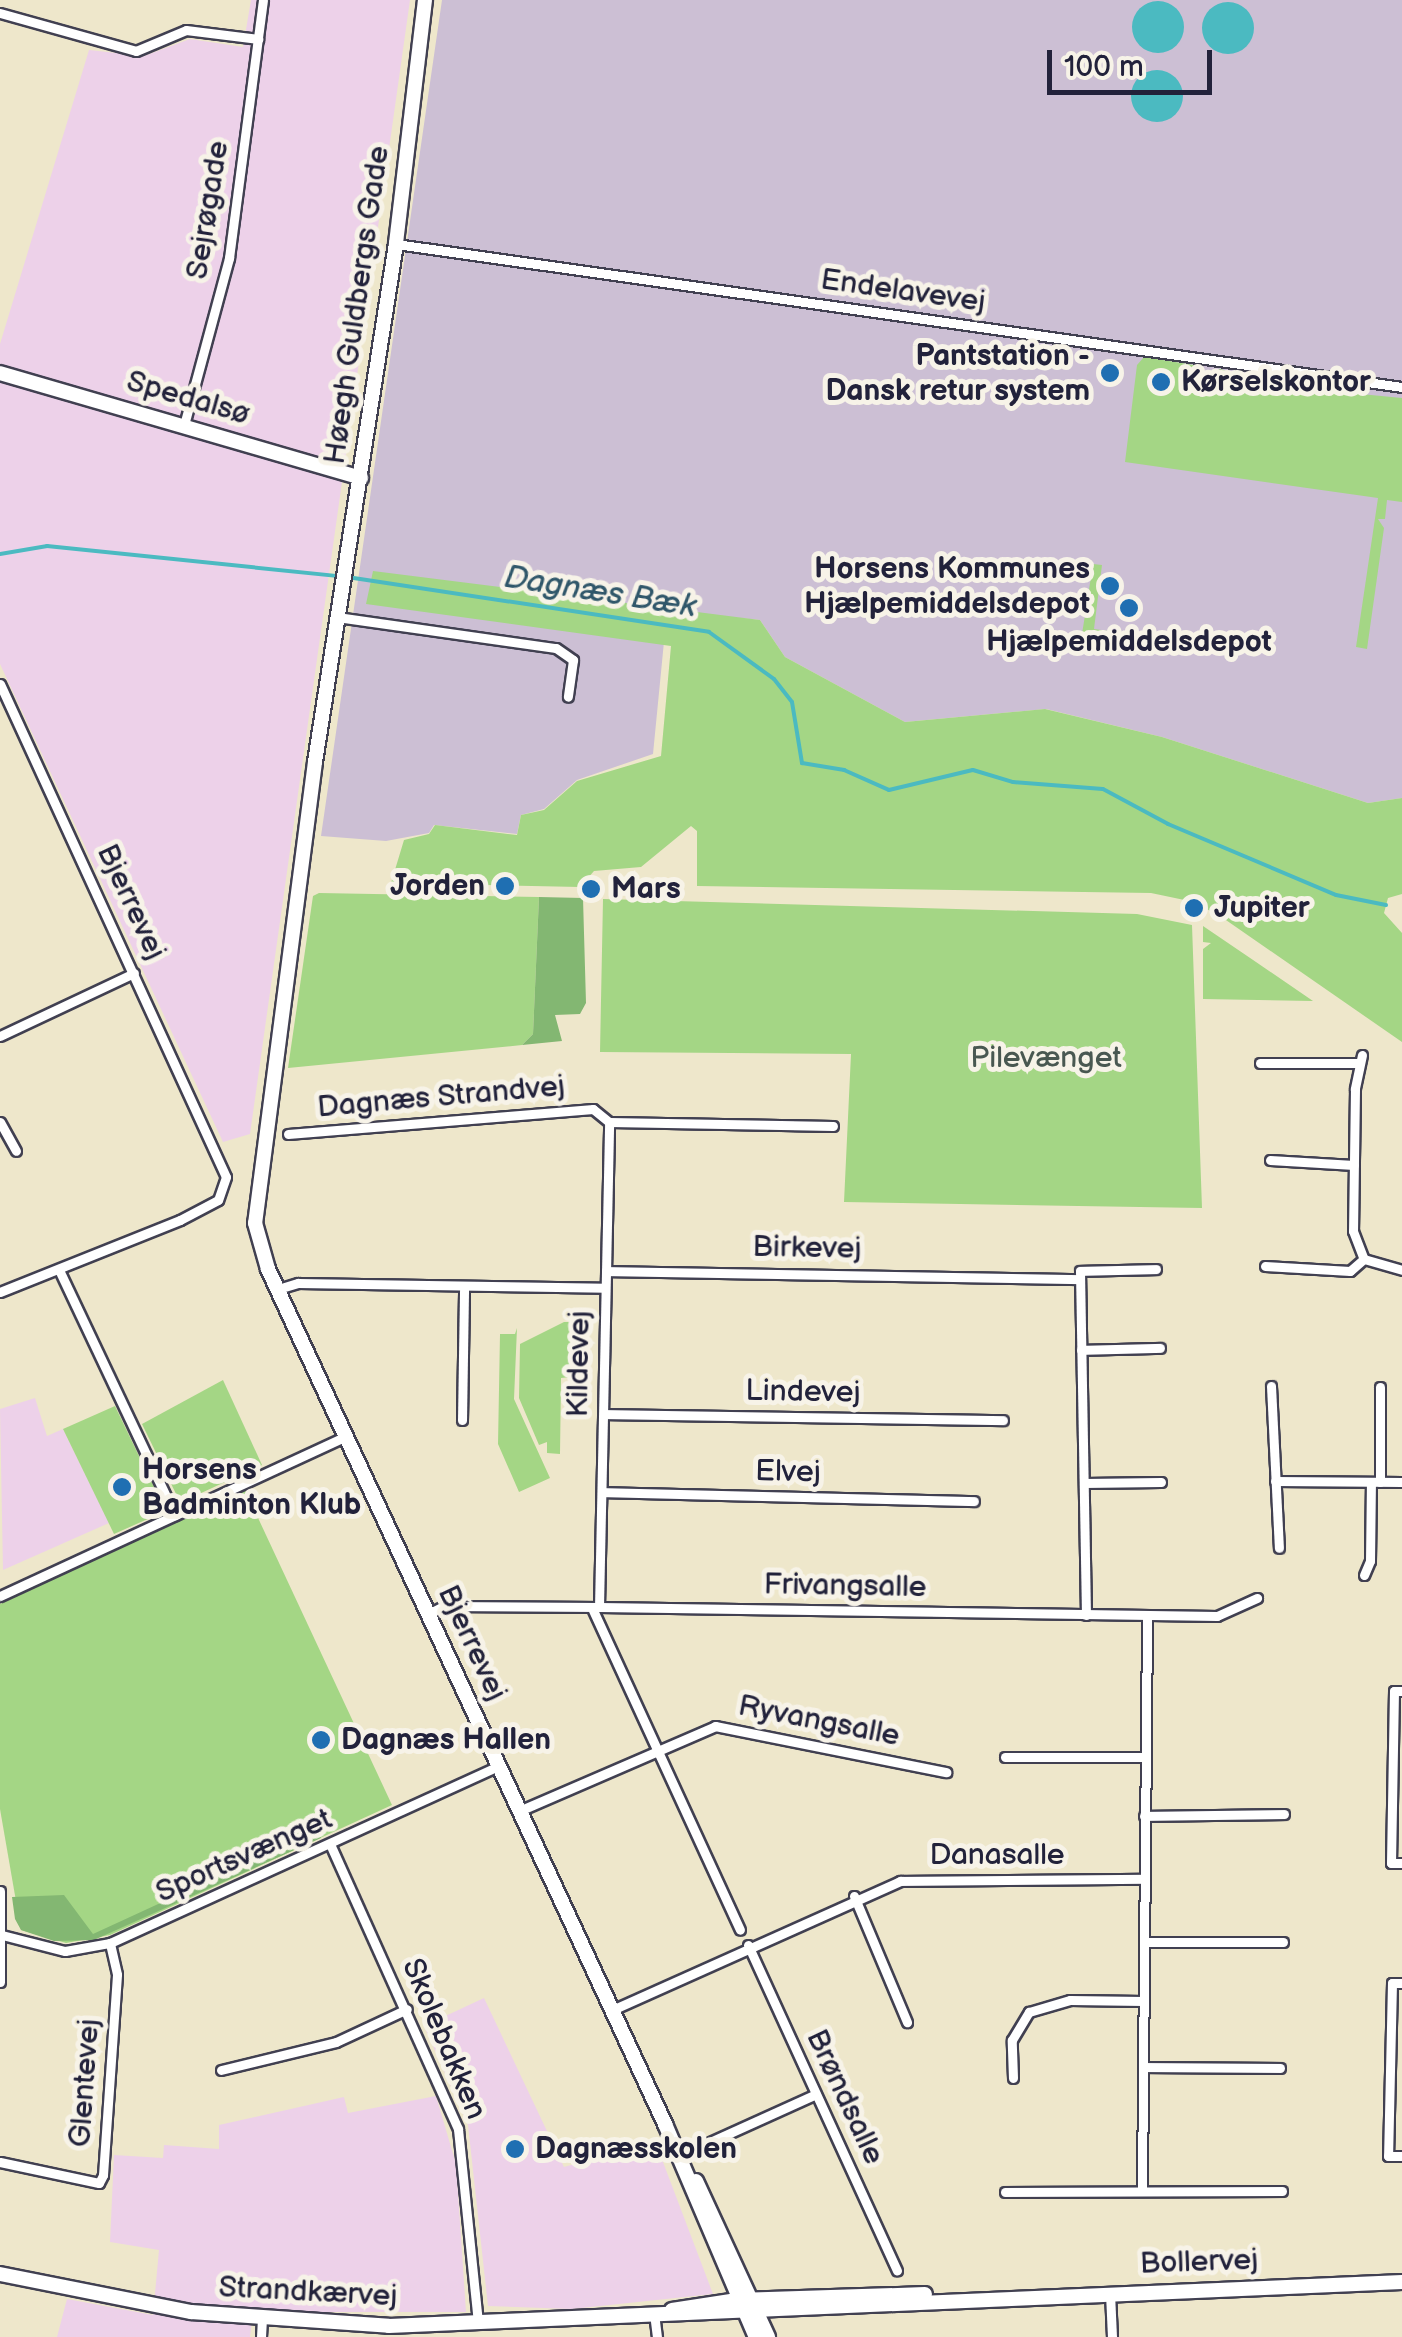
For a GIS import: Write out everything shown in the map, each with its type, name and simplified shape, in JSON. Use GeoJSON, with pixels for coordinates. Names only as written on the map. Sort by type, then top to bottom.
{"type":"FeatureCollection","features":[{"type":"Feature","properties":{"kind":"street","name":"Sejrøgade"},"geometry":{"type":"LineString","coordinates":[[184,426],[229,258],[263,0]]}},
{"type":"Feature","properties":{"kind":"street","name":"Høegh Guldbergs Gade"},"geometry":{"type":"LineString","coordinates":[[254,1204],[396,244],[425,0]]}},
{"type":"Feature","properties":{"kind":"street"},"geometry":{"type":"LineString","coordinates":[[0,13],[130,50],[186,30],[258,40]]}},
{"type":"Feature","properties":{"kind":"street","name":"Endelavevej"},"geometry":{"type":"LineString","coordinates":[[396,244],[1402,387]]}},
{"type":"Feature","properties":{"kind":"street","name":"Spedalsø"},"geometry":{"type":"LineString","coordinates":[[0,373],[361,478]]}},
{"type":"Feature","properties":{"kind":"street"},"geometry":{"type":"LineString","coordinates":[[338,616],[556,648],[573,660],[568,697]]}},
{"type":"Feature","properties":{"kind":"street","name":"Bjerrevej"},"geometry":{"type":"LineString","coordinates":[[0,684],[223,1163],[226,1177],[218,1200],[60,1272]]}},
{"type":"Feature","properties":{"kind":"street"},"geometry":{"type":"LineString","coordinates":[[0,1036],[134,974]]}},
{"type":"Feature","properties":{"kind":"street"},"geometry":{"type":"LineString","coordinates":[[1260,1063],[1360,1059],[1353,1231],[1364,1258]]}},
{"type":"Feature","properties":{"kind":"street","name":"Dagnæs Strandvej"},"geometry":{"type":"LineString","coordinates":[[288,1134],[593,1109],[609,1122],[833,1126]]}},
{"type":"Feature","properties":{"kind":"street"},"geometry":{"type":"LineString","coordinates":[[0,1122],[16,1151]]}},
{"type":"Feature","properties":{"kind":"street","name":"Kildevej"},"geometry":{"type":"LineString","coordinates":[[595,1607],[602,1492],[609,1122]]}},
{"type":"Feature","properties":{"kind":"street"},"geometry":{"type":"LineString","coordinates":[[1270,1160],[1354,1165]]}},
{"type":"Feature","properties":{"kind":"street","name":"Bjerrevej"},"geometry":{"type":"LineString","coordinates":[[254,1204],[259,1245],[278,1289],[748,2306],[768,2337]]}},
{"type":"Feature","properties":{"kind":"street"},"geometry":{"type":"LineString","coordinates":[[1265,1266],[1350,1271],[1364,1258]]}},
{"type":"Feature","properties":{"kind":"street"},"geometry":{"type":"LineString","coordinates":[[1364,1258],[1402,1270]]}},
{"type":"Feature","properties":{"kind":"street","name":"Birkevej"},"geometry":{"type":"LineString","coordinates":[[606,1271],[1080,1279],[1080,1271],[1156,1269]]}},
{"type":"Feature","properties":{"kind":"street"},"geometry":{"type":"LineString","coordinates":[[0,1292],[60,1272],[175,1515]]}},
{"type":"Feature","properties":{"kind":"street"},"geometry":{"type":"LineString","coordinates":[[1080,1279],[1086,1615]]}},
{"type":"Feature","properties":{"kind":"street"},"geometry":{"type":"LineString","coordinates":[[462,1420],[464,1286]]}},
{"type":"Feature","properties":{"kind":"street"},"geometry":{"type":"LineString","coordinates":[[278,1289],[605,1288]]}},
{"type":"Feature","properties":{"kind":"street"},"geometry":{"type":"LineString","coordinates":[[1081,1350],[1160,1348]]}},
{"type":"Feature","properties":{"kind":"street"},"geometry":{"type":"LineString","coordinates":[[1271,1386],[1279,1548]]}},
{"type":"Feature","properties":{"kind":"street"},"geometry":{"type":"LineString","coordinates":[[1364,1575],[1370,1561],[1380,1387]]}},
{"type":"Feature","properties":{"kind":"street","name":"Lindevej"},"geometry":{"type":"LineString","coordinates":[[604,1414],[1002,1420]]}},
{"type":"Feature","properties":{"kind":"street"},"geometry":{"type":"LineString","coordinates":[[0,1596],[346,1436]]}},
{"type":"Feature","properties":{"kind":"street"},"geometry":{"type":"LineString","coordinates":[[1275,1481],[1402,1482]]}},
{"type":"Feature","properties":{"kind":"street"},"geometry":{"type":"LineString","coordinates":[[1084,1483],[1161,1482]]}},
{"type":"Feature","properties":{"kind":"street","name":"Elvej"},"geometry":{"type":"LineString","coordinates":[[602,1492],[974,1501]]}},
{"type":"Feature","properties":{"kind":"street","name":"Frivangsalle"},"geometry":{"type":"LineString","coordinates":[[428,1614],[444,1606],[1217,1616],[1258,1598]]}},
{"type":"Feature","properties":{"kind":"street"},"geometry":{"type":"LineString","coordinates":[[595,1607],[740,1930]]}},
{"type":"Feature","properties":{"kind":"street"},"geometry":{"type":"LineString","coordinates":[[1142,2190],[1147,1616]]}},
{"type":"Feature","properties":{"kind":"street"},"geometry":{"type":"LineString","coordinates":[[1402,1691],[1394,1691],[1398,1811],[1392,1863],[1402,1863]]}},
{"type":"Feature","properties":{"kind":"street","name":"Ryvangsalle"},"geometry":{"type":"LineString","coordinates":[[519,1811],[656,1747],[715,1726],[946,1772]]}},
{"type":"Feature","properties":{"kind":"street"},"geometry":{"type":"LineString","coordinates":[[1005,1757],[1145,1758]]}},
{"type":"Feature","properties":{"kind":"street","name":"Sportsvænget"},"geometry":{"type":"LineString","coordinates":[[2,1935],[65,1950],[110,1944],[498,1766]]}},
{"type":"Feature","properties":{"kind":"street"},"geometry":{"type":"LineString","coordinates":[[1144,1816],[1284,1814]]}},
{"type":"Feature","properties":{"kind":"street","name":"Skolebakken"},"geometry":{"type":"LineString","coordinates":[[330,1844],[458,2128],[478,2323]]}},
{"type":"Feature","properties":{"kind":"street","name":"Danasalle"},"geometry":{"type":"LineString","coordinates":[[612,2010],[854,1896],[900,1881],[1143,1879]]}},
{"type":"Feature","properties":{"kind":"street"},"geometry":{"type":"LineString","coordinates":[[0,1891],[0,1982]]}},
{"type":"Feature","properties":{"kind":"street"},"geometry":{"type":"LineString","coordinates":[[854,1896],[907,2022]]}},
{"type":"Feature","properties":{"kind":"street"},"geometry":{"type":"LineString","coordinates":[[1144,1942],[1283,1942]]}},
{"type":"Feature","properties":{"kind":"street","name":"Glentevej"},"geometry":{"type":"LineString","coordinates":[[0,2162],[98,2184],[104,2175],[117,1974],[110,1944]]}},
{"type":"Feature","properties":{"kind":"street","name":"Brøndsalle"},"geometry":{"type":"LineString","coordinates":[[748,1945],[897,2271]]}},
{"type":"Feature","properties":{"kind":"street"},"geometry":{"type":"LineString","coordinates":[[1402,1984],[1392,1983],[1397,2037],[1388,2156],[1402,2156]]}},
{"type":"Feature","properties":{"kind":"street"},"geometry":{"type":"LineString","coordinates":[[1013,2078],[1012,2040],[1029,2012],[1070,2000],[1144,2001]]}},
{"type":"Feature","properties":{"kind":"street"},"geometry":{"type":"LineString","coordinates":[[221,2070],[336,2042],[407,2009]]}},
{"type":"Feature","properties":{"kind":"street"},"geometry":{"type":"LineString","coordinates":[[1143,2067],[1280,2068]]}},
{"type":"Feature","properties":{"kind":"street"},"geometry":{"type":"LineString","coordinates":[[679,2156],[816,2094]]}},
{"type":"Feature","properties":{"kind":"street"},"geometry":{"type":"LineString","coordinates":[[1389,2107],[1402,2107]]}},
{"type":"Feature","properties":{"kind":"street"},"geometry":{"type":"LineString","coordinates":[[1005,2192],[1282,2191]]}},
{"type":"Feature","properties":{"kind":"street","name":"Strandkærvej"},"geometry":{"type":"LineString","coordinates":[[0,2274],[262,2320],[478,2323],[654,2316],[748,2306]]}},
{"type":"Feature","properties":{"kind":"street","name":"Bollervej"},"geometry":{"type":"LineString","coordinates":[[748,2306],[1402,2282]]}},
{"type":"Feature","properties":{"kind":"street"},"geometry":{"type":"LineString","coordinates":[[1110,2293],[1112,2337]]}},
{"type":"Feature","properties":{"kind":"street","name":"Bjerrevej"},"geometry":{"type":"LineString","coordinates":[[748,2306],[756,2337]]}},
{"type":"Feature","properties":{"kind":"street"},"geometry":{"type":"LineString","coordinates":[[654,2316],[656,2337]]}},
{"type":"Feature","properties":{"kind":"street"},"geometry":{"type":"LineString","coordinates":[[261,2337],[262,2320]]}},
{"type":"Feature","properties":{"kind":"shaded area"},"geometry":{"type":"Polygon","coordinates":[[[251,0],[410,0],[250,1134],[223,1142],[0,664],[0,344],[89,50],[144,56],[190,39],[243,47],[251,0]]]}},
{"type":"Feature","properties":{"kind":"shaded area"},"geometry":{"type":"Polygon","coordinates":[[[442,0],[1402,0],[1402,798],[1368,803],[1162,737],[1046,709],[905,722],[785,657],[760,620],[667,611],[653,754],[577,780],[544,809],[521,815],[517,834],[434,825],[429,833],[386,841],[321,836],[442,0]]]}},
{"type":"Feature","properties":{"kind":"shaded area"},"geometry":{"type":"Polygon","coordinates":[[[35,1398],[47,1436],[63,1429],[109,1523],[3,1570],[0,1409],[35,1398]]]}},
{"type":"Feature","properties":{"kind":"shaded area","name":"Dagnæsskolen"},"geometry":{"type":"Polygon","coordinates":[[[484,1998],[564,2167],[655,2141],[713,2294],[572,2309],[488,2306],[468,2125],[424,2026],[484,1998]]]}},
{"type":"Feature","properties":{"kind":"shaded area"},"geometry":{"type":"Polygon","coordinates":[[[436,2096],[456,2164],[466,2312],[253,2312],[250,2337],[57,2337],[67,2299],[153,2315],[159,2250],[110,2242],[114,2155],[163,2158],[164,2145],[219,2149],[219,2125],[344,2097],[348,2113],[436,2096]]]}},
{"type":"Feature","properties":{"kind":"green space"},"geometry":{"type":"Polygon","coordinates":[[[1144,357],[1200,366],[1206,373],[1220,369],[1256,380],[1285,378],[1297,386],[1326,384],[1340,392],[1402,398],[1402,502],[1387,500],[1385,519],[1378,519],[1384,528],[1367,649],[1356,647],[1378,498],[1125,462],[1137,365],[1144,357]]]}},
{"type":"Feature","properties":{"kind":"green space"},"geometry":{"type":"Polygon","coordinates":[[[1093,564],[1102,565],[1094,629],[1151,637],[1150,644],[1082,634],[1093,564]]]}},
{"type":"Feature","properties":{"kind":"green space"},"geometry":{"type":"Polygon","coordinates":[[[373,571],[760,620],[785,657],[905,722],[1045,709],[1162,737],[1368,803],[1402,798],[1402,894],[1388,898],[1384,913],[1402,933],[1402,1042],[1223,918],[1194,902],[1151,893],[697,886],[697,831],[691,826],[641,867],[594,871],[580,887],[391,883],[404,840],[429,834],[435,825],[517,835],[521,815],[544,810],[577,781],[661,756],[671,646],[366,604],[373,571]]]}},
{"type":"Feature","properties":{"kind":"green space"},"geometry":{"type":"Polygon","coordinates":[[[319,893],[539,897],[533,1034],[522,1045],[288,1068],[313,896],[319,893]]]}},
{"type":"Feature","properties":{"kind":"green space"},"geometry":{"type":"Polygon","coordinates":[[[539,897],[583,898],[586,1003],[580,1014],[555,1015],[562,1041],[522,1045],[533,1034],[539,897]]]}},
{"type":"Feature","properties":{"kind":"green space","name":"Pilevænget"},"geometry":{"type":"Polygon","coordinates":[[[603,899],[1137,914],[1192,925],[1202,1208],[844,1202],[851,1054],[600,1052],[603,899]]]}},
{"type":"Feature","properties":{"kind":"green space"},"geometry":{"type":"Polygon","coordinates":[[[1203,926],[1313,1001],[1203,999],[1203,949],[1211,943],[1203,942],[1203,926]]]}},
{"type":"Feature","properties":{"kind":"green space"},"geometry":{"type":"Polygon","coordinates":[[[564,1322],[572,1322],[570,1377],[561,1378],[560,1454],[547,1453],[547,1442],[539,1445],[519,1398],[520,1344],[564,1322]]]}},
{"type":"Feature","properties":{"kind":"green space"},"geometry":{"type":"Polygon","coordinates":[[[517,1328],[514,1399],[550,1478],[519,1492],[498,1444],[500,1334],[515,1334],[517,1328]]]}},
{"type":"Feature","properties":{"kind":"green space"},"geometry":{"type":"Polygon","coordinates":[[[223,1380],[262,1465],[186,1500],[178,1498],[142,1424],[223,1380]]]}},
{"type":"Feature","properties":{"kind":"green space"},"geometry":{"type":"Polygon","coordinates":[[[115,1406],[162,1504],[159,1514],[114,1534],[63,1429],[115,1406]]]}},
{"type":"Feature","properties":{"kind":"green space"},"geometry":{"type":"Polygon","coordinates":[[[245,1490],[392,1805],[110,1935],[66,1943],[21,1930],[0,1809],[0,1604],[245,1490]]]}},
{"type":"Feature","properties":{"kind":"green space"},"geometry":{"type":"Polygon","coordinates":[[[317,1831],[321,1838],[94,1940],[54,1941],[21,1930],[15,1919],[12,1897],[64,1895],[93,1934],[317,1831]]]}},
{"type":"Feature","properties":{"kind":"water"},"geometry":{"type":"Polygon","coordinates":[[[1158,1],[1176,9],[1184,27],[1176,45],[1158,53],[1140,45],[1132,27],[1140,9],[1158,1]]]}},
{"type":"Feature","properties":{"kind":"water"},"geometry":{"type":"Polygon","coordinates":[[[1228,2],[1246,10],[1254,28],[1246,46],[1228,54],[1210,46],[1202,28],[1210,10],[1228,2]]]}},
{"type":"Feature","properties":{"kind":"water"},"geometry":{"type":"Polygon","coordinates":[[[1157,70],[1175,78],[1183,96],[1175,114],[1157,122],[1139,114],[1131,96],[1139,78],[1157,70]]]}},
{"type":"Feature","properties":{"kind":"waterway","name":"Dagnæs Bæk"},"geometry":{"type":"LineString","coordinates":[[0,554],[47,546],[338,576]]}},
{"type":"Feature","properties":{"kind":"waterway","name":"Dagnæs Bæk"},"geometry":{"type":"LineString","coordinates":[[347,577],[709,632],[774,679],[792,702],[802,763],[844,770],[889,790],[973,770],[1013,782],[1103,789],[1168,824],[1336,895],[1386,905]]}},
{"type":"Feature","properties":{"kind":"place","name":"Pantstation - Dansk retur system"},"geometry":{"type":"Point","coordinates":[1110,373]}},
{"type":"Feature","properties":{"kind":"place","name":"Kørselskontor"},"geometry":{"type":"Point","coordinates":[1161,382]}},
{"type":"Feature","properties":{"kind":"place","name":"Horsens Kommunes Hjælpemiddelsdepot"},"geometry":{"type":"Point","coordinates":[1110,586]}},
{"type":"Feature","properties":{"kind":"place","name":"Hjælpemiddelsdepot"},"geometry":{"type":"Point","coordinates":[1129,608]}},
{"type":"Feature","properties":{"kind":"place","name":"Jorden"},"geometry":{"type":"Point","coordinates":[505,886]}},
{"type":"Feature","properties":{"kind":"place","name":"Mars"},"geometry":{"type":"Point","coordinates":[591,889]}},
{"type":"Feature","properties":{"kind":"place","name":"Jupiter"},"geometry":{"type":"Point","coordinates":[1194,908]}},
{"type":"Feature","properties":{"kind":"place","name":"Horsens Badminton Klub"},"geometry":{"type":"Point","coordinates":[122,1487]}},
{"type":"Feature","properties":{"kind":"place","name":"Dagnæs Hallen"},"geometry":{"type":"Point","coordinates":[321,1740]}},
{"type":"Feature","properties":{"kind":"place","name":"Dagnæsskolen"},"geometry":{"type":"Point","coordinates":[515,2149]}}]}
